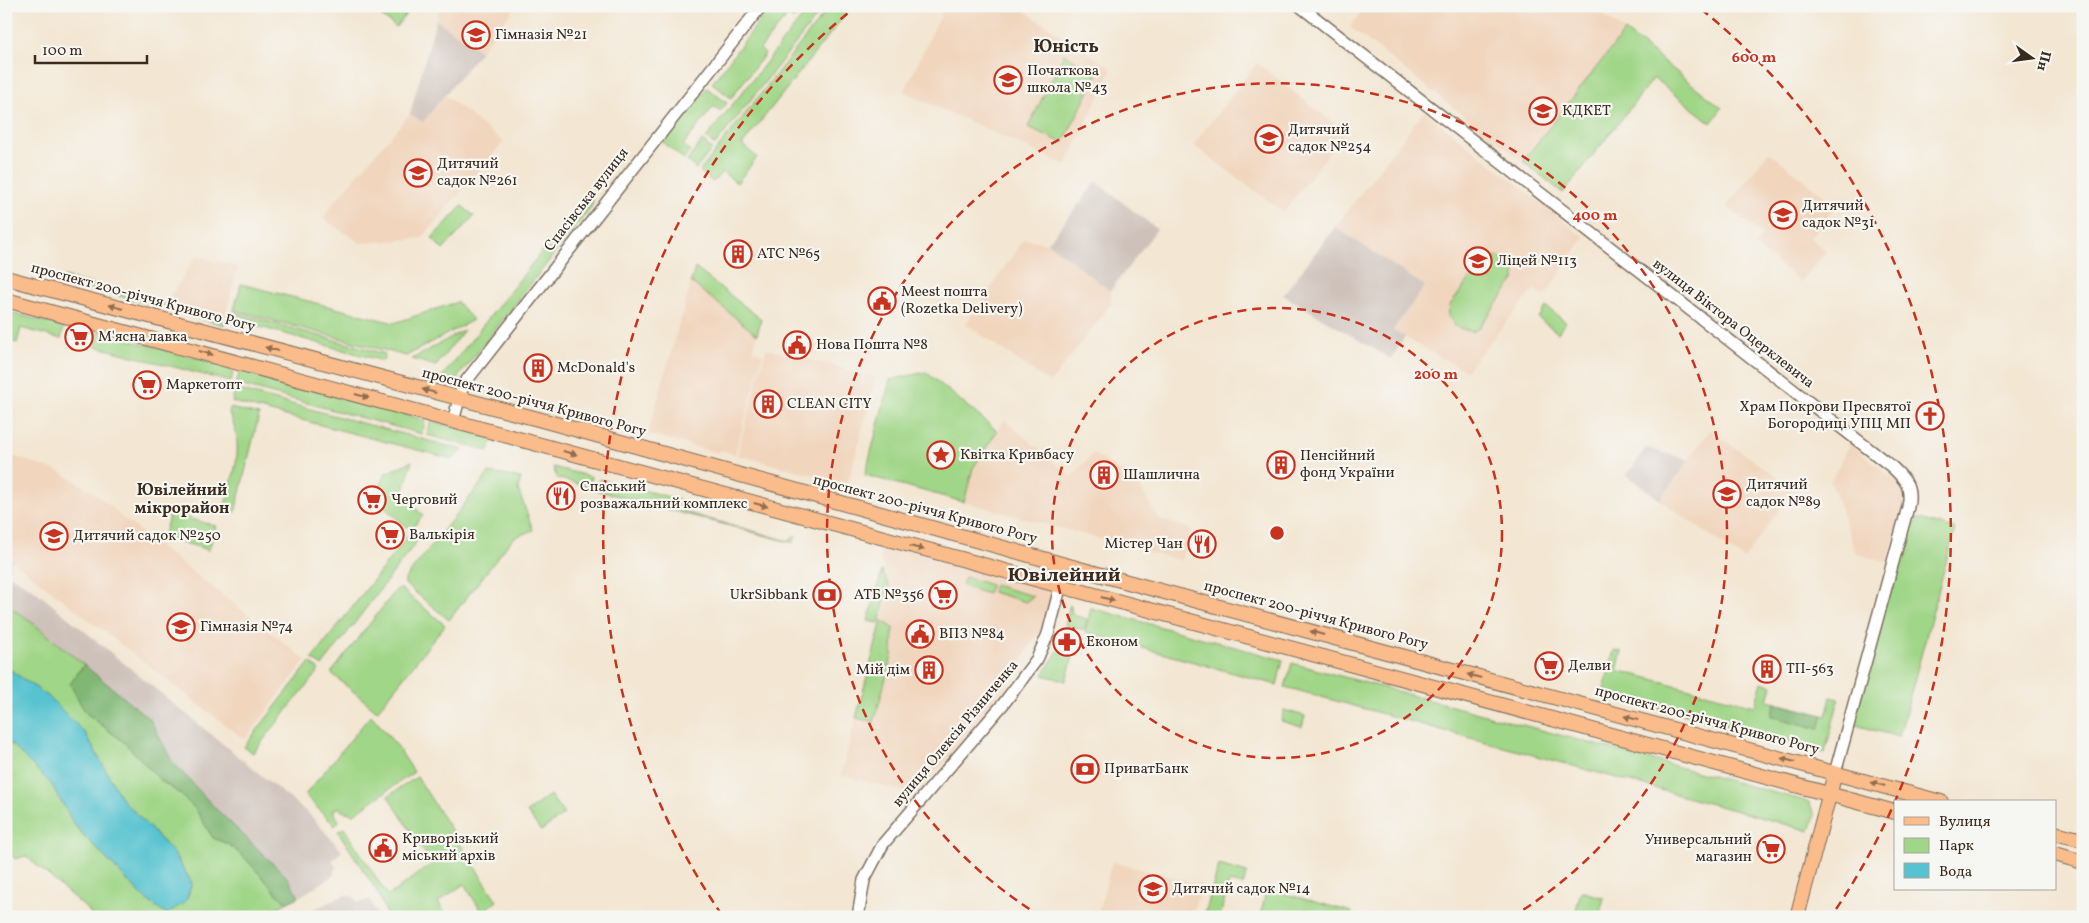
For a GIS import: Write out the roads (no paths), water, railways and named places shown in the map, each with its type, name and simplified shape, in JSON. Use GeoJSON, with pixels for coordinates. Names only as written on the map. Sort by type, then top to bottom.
{"type":"FeatureCollection","features":[{"type":"Feature","properties":{"kind":"main road","name":"проспект 200-річчя Кривого Рогу"},"geometry":{"type":"LineString","coordinates":[[6,278],[459,399],[1066,566],[1935,800]]}},
{"type":"Feature","properties":{"kind":"main road"},"geometry":{"type":"LineString","coordinates":[[51,313],[57,291]]}},
{"type":"Feature","properties":{"kind":"main road"},"geometry":{"type":"LineString","coordinates":[[6,300],[1894,812]]}},
{"type":"Feature","properties":{"kind":"main road"},"geometry":{"type":"LineString","coordinates":[[1409,680],[1415,660]]}},
{"type":"Feature","properties":{"kind":"main road"},"geometry":{"type":"LineString","coordinates":[[1797,917],[1835,773]]}},
{"type":"Feature","properties":{"kind":"main road"},"geometry":{"type":"LineString","coordinates":[[2056,833],[2083,840]]}},
{"type":"Feature","properties":{"kind":"main road"},"geometry":{"type":"LineString","coordinates":[[2056,854],[2083,862]]}},
{"type":"Feature","properties":{"kind":"street","name":"Спасівська вулиця"},"geometry":{"type":"LineString","coordinates":[[453,421],[466,380],[760,6]]}},
{"type":"Feature","properties":{"kind":"street","name":"вулиця Віктора Оцерклевича"},"geometry":{"type":"LineString","coordinates":[[1300,6],[1610,246],[1892,467],[1907,481],[1910,492],[1908,507],[1835,773]]}},
{"type":"Feature","properties":{"kind":"street","name":"вулиця Олексія Різниченка"},"geometry":{"type":"LineString","coordinates":[[858,917],[864,880],[883,844],[1004,703],[1037,659],[1048,634],[1066,566]]}},
{"type":"Feature","properties":{"kind":"water"},"geometry":{"type":"Polygon","coordinates":[[[6,667],[49,697],[85,733],[121,798],[173,852],[192,883],[186,901],[167,914],[144,898],[75,826],[52,785],[6,739],[6,667]]]}},
{"type":"Feature","properties":{"kind":"place","name":"Гімназія №21"},"geometry":{"type":"Point","coordinates":[476,35]}},
{"type":"Feature","properties":{"kind":"place","name":"Початкова школа №43"},"geometry":{"type":"Point","coordinates":[1008,80]}},
{"type":"Feature","properties":{"kind":"place","name":"КДКЕТ"},"geometry":{"type":"Point","coordinates":[1543,111]}},
{"type":"Feature","properties":{"kind":"place","name":"Дитячий садок №254"},"geometry":{"type":"Point","coordinates":[1269,139]}},
{"type":"Feature","properties":{"kind":"place","name":"Дитячий садок №261"},"geometry":{"type":"Point","coordinates":[418,173]}},
{"type":"Feature","properties":{"kind":"place","name":"Дитячий садок №31"},"geometry":{"type":"Point","coordinates":[1783,215]}},
{"type":"Feature","properties":{"kind":"place","name":"АТС №65"},"geometry":{"type":"Point","coordinates":[738,254]}},
{"type":"Feature","properties":{"kind":"place","name":"Ліцей №113"},"geometry":{"type":"Point","coordinates":[1478,261]}},
{"type":"Feature","properties":{"kind":"place","name":"Meest пошта (Rozetka Delivery)"},"geometry":{"type":"Point","coordinates":[882,301]}},
{"type":"Feature","properties":{"kind":"place","name":"М'ясна лавка"},"geometry":{"type":"Point","coordinates":[79,337]}},
{"type":"Feature","properties":{"kind":"place","name":"Нова Пошта №8"},"geometry":{"type":"Point","coordinates":[797,345]}},
{"type":"Feature","properties":{"kind":"place","name":"McDonald's"},"geometry":{"type":"Point","coordinates":[538,368]}},
{"type":"Feature","properties":{"kind":"place","name":"Маркетопт"},"geometry":{"type":"Point","coordinates":[147,385]}},
{"type":"Feature","properties":{"kind":"place","name":"CLEAN CITY"},"geometry":{"type":"Point","coordinates":[768,404]}},
{"type":"Feature","properties":{"kind":"place","name":"Храм Покрови Пресвятої Богородиці УПЦ МП"},"geometry":{"type":"Point","coordinates":[1930,416]}},
{"type":"Feature","properties":{"kind":"place","name":"Квітка Кривбасу"},"geometry":{"type":"Point","coordinates":[941,455]}},
{"type":"Feature","properties":{"kind":"place","name":"Пенсійний фонд України"},"geometry":{"type":"Point","coordinates":[1281,465]}},
{"type":"Feature","properties":{"kind":"place","name":"Шашлична"},"geometry":{"type":"Point","coordinates":[1104,475]}},
{"type":"Feature","properties":{"kind":"place","name":"Дитячий садок №89"},"geometry":{"type":"Point","coordinates":[1727,494]}},
{"type":"Feature","properties":{"kind":"place","name":"Спаський розважальний комплекс"},"geometry":{"type":"Point","coordinates":[561,496]}},
{"type":"Feature","properties":{"kind":"place","name":"Черговий"},"geometry":{"type":"Point","coordinates":[372,500]}},
{"type":"Feature","properties":{"kind":"place","name":"Валькірія"},"geometry":{"type":"Point","coordinates":[390,535]}},
{"type":"Feature","properties":{"kind":"place","name":"Дитячий садок №250"},"geometry":{"type":"Point","coordinates":[54,536]}},
{"type":"Feature","properties":{"kind":"place","name":"Містер Чан"},"geometry":{"type":"Point","coordinates":[1202,544]}},
{"type":"Feature","properties":{"kind":"place","name":"UkrSibbank"},"geometry":{"type":"Point","coordinates":[827,595]}},
{"type":"Feature","properties":{"kind":"place","name":"АТБ №356"},"geometry":{"type":"Point","coordinates":[943,595]}},
{"type":"Feature","properties":{"kind":"place","name":"Гімназія №74"},"geometry":{"type":"Point","coordinates":[181,627]}},
{"type":"Feature","properties":{"kind":"place","name":"ВПЗ №84"},"geometry":{"type":"Point","coordinates":[920,634]}},
{"type":"Feature","properties":{"kind":"place","name":"Економ"},"geometry":{"type":"Point","coordinates":[1067,642]}},
{"type":"Feature","properties":{"kind":"place","name":"Делви"},"geometry":{"type":"Point","coordinates":[1549,666]}},
{"type":"Feature","properties":{"kind":"place","name":"ТП-563"},"geometry":{"type":"Point","coordinates":[1767,669]}},
{"type":"Feature","properties":{"kind":"place","name":"Мій дім"},"geometry":{"type":"Point","coordinates":[929,670]}},
{"type":"Feature","properties":{"kind":"place","name":"ПриватБанк"},"geometry":{"type":"Point","coordinates":[1085,769]}},
{"type":"Feature","properties":{"kind":"place","name":"Криворізький міський архів"},"geometry":{"type":"Point","coordinates":[383,848]}},
{"type":"Feature","properties":{"kind":"place","name":"Универсальний магазин"},"geometry":{"type":"Point","coordinates":[1771,849]}},
{"type":"Feature","properties":{"kind":"place","name":"Дитячий садок №14"},"geometry":{"type":"Point","coordinates":[1153,889]}},
{"type":"Feature","properties":{"kind":"district","name":"Юність"},"geometry":{"type":"Point","coordinates":[1066,47]}},
{"type":"Feature","properties":{"kind":"district","name":"Ювілейний мікрорайон"},"geometry":{"type":"Point","coordinates":[182,500]}},
{"type":"Feature","properties":{"kind":"district","name":"Ювілейний"},"geometry":{"type":"Point","coordinates":[1064,576]}}]}
